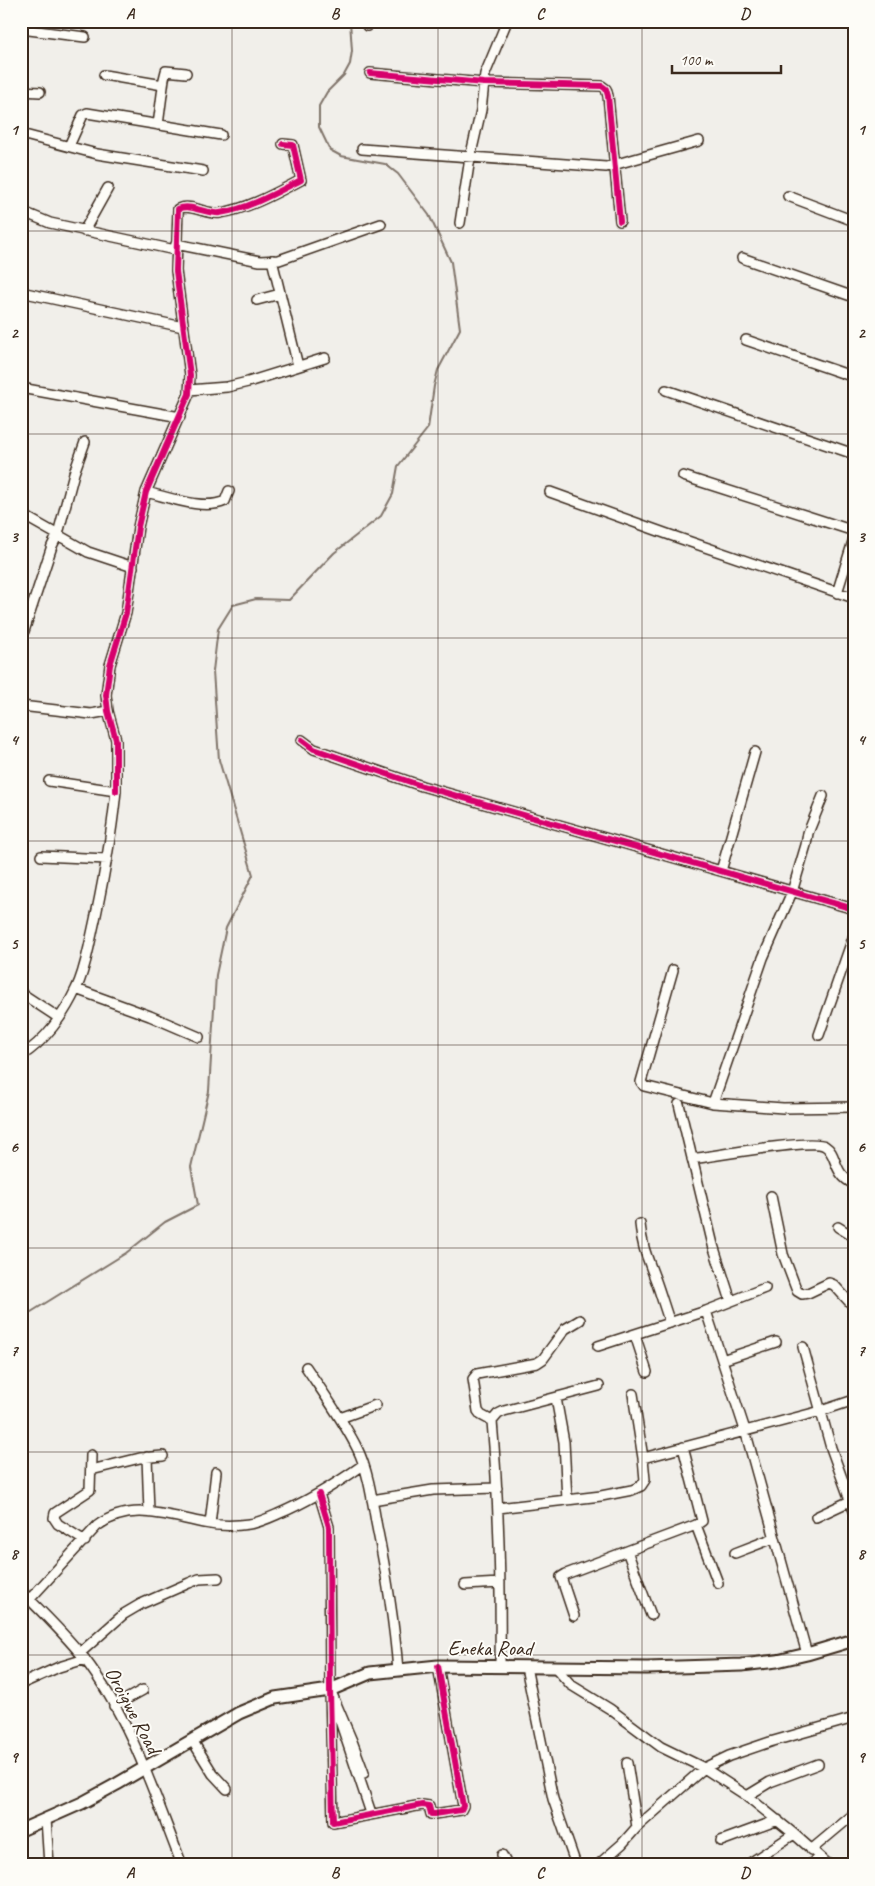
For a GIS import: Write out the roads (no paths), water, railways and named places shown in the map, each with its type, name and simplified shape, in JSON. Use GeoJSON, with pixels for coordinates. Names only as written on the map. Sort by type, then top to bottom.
{"type":"FeatureCollection","features":[{"type":"Feature","properties":{"kind":"main road","name":"Eneka Road"},"geometry":{"type":"LineString","coordinates":[[21,1830],[82,1803],[145,1769],[239,1713],[275,1698],[330,1690],[370,1673],[438,1666],[691,1668],[742,1665],[776,1661],[854,1640]]}},
{"type":"Feature","properties":{"kind":"street"},"geometry":{"type":"LineString","coordinates":[[460,223],[470,158],[481,110],[484,83],[490,60],[507,21]]}},
{"type":"Feature","properties":{"kind":"street"},"geometry":{"type":"LineString","coordinates":[[21,29],[85,37]]}},
{"type":"Feature","properties":{"kind":"street"},"geometry":{"type":"LineString","coordinates":[[158,125],[166,71],[186,73]]}},
{"type":"Feature","properties":{"kind":"street"},"geometry":{"type":"LineString","coordinates":[[370,73],[484,83],[602,86],[606,89],[608,96],[620,221]]}},
{"type":"Feature","properties":{"kind":"street"},"geometry":{"type":"LineString","coordinates":[[104,75],[163,85]]}},
{"type":"Feature","properties":{"kind":"street"},"geometry":{"type":"LineString","coordinates":[[21,91],[40,92]]}},
{"type":"Feature","properties":{"kind":"street"},"geometry":{"type":"LineString","coordinates":[[69,146],[85,113],[221,135]]}},
{"type":"Feature","properties":{"kind":"street"},"geometry":{"type":"LineString","coordinates":[[21,134],[124,159],[203,171]]}},
{"type":"Feature","properties":{"kind":"street"},"geometry":{"type":"LineString","coordinates":[[362,149],[606,167],[700,141]]}},
{"type":"Feature","properties":{"kind":"street"},"geometry":{"type":"LineString","coordinates":[[21,1056],[40,1043],[59,1018],[76,989],[95,920],[107,859],[116,791],[116,740],[108,711],[106,695],[110,665],[126,613],[138,527],[146,492],[180,417],[189,390],[190,375],[176,271],[178,209],[183,207],[218,213],[257,201],[301,180],[293,145],[283,144]]}},
{"type":"Feature","properties":{"kind":"street"},"geometry":{"type":"LineString","coordinates":[[84,231],[108,188]]}},
{"type":"Feature","properties":{"kind":"street"},"geometry":{"type":"LineString","coordinates":[[788,196],[854,221]]}},
{"type":"Feature","properties":{"kind":"street"},"geometry":{"type":"LineString","coordinates":[[21,211],[50,223],[84,231],[260,261],[279,260],[380,224]]}},
{"type":"Feature","properties":{"kind":"street"},"geometry":{"type":"LineString","coordinates":[[742,258],[854,297]]}},
{"type":"Feature","properties":{"kind":"street"},"geometry":{"type":"LineString","coordinates":[[272,260],[298,366]]}},
{"type":"Feature","properties":{"kind":"street"},"geometry":{"type":"LineString","coordinates":[[21,292],[183,327]]}},
{"type":"Feature","properties":{"kind":"street"},"geometry":{"type":"LineString","coordinates":[[258,300],[280,294]]}},
{"type":"Feature","properties":{"kind":"street"},"geometry":{"type":"LineString","coordinates":[[746,340],[854,377]]}},
{"type":"Feature","properties":{"kind":"street"},"geometry":{"type":"LineString","coordinates":[[189,390],[228,387],[325,358]]}},
{"type":"Feature","properties":{"kind":"street"},"geometry":{"type":"LineString","coordinates":[[21,388],[180,417]]}},
{"type":"Feature","properties":{"kind":"street"},"geometry":{"type":"LineString","coordinates":[[666,390],[854,454]]}},
{"type":"Feature","properties":{"kind":"street"},"geometry":{"type":"LineString","coordinates":[[24,631],[52,546],[58,534],[74,473],[85,442]]}},
{"type":"Feature","properties":{"kind":"street"},"geometry":{"type":"LineString","coordinates":[[683,476],[854,531]]}},
{"type":"Feature","properties":{"kind":"street"},"geometry":{"type":"LineString","coordinates":[[146,492],[216,506],[225,501],[229,491]]}},
{"type":"Feature","properties":{"kind":"street"},"geometry":{"type":"LineString","coordinates":[[550,492],[854,598]]}},
{"type":"Feature","properties":{"kind":"street"},"geometry":{"type":"LineString","coordinates":[[21,514],[88,552],[133,567]]}},
{"type":"Feature","properties":{"kind":"street"},"geometry":{"type":"LineString","coordinates":[[837,593],[854,538]]}},
{"type":"Feature","properties":{"kind":"street"},"geometry":{"type":"LineString","coordinates":[[21,706],[91,714],[108,711]]}},
{"type":"Feature","properties":{"kind":"street"},"geometry":{"type":"LineString","coordinates":[[302,740],[314,749],[422,786],[854,909]]}},
{"type":"Feature","properties":{"kind":"street"},"geometry":{"type":"LineString","coordinates":[[721,871],[755,752]]}},
{"type":"Feature","properties":{"kind":"street"},"geometry":{"type":"LineString","coordinates":[[49,780],[116,791]]}},
{"type":"Feature","properties":{"kind":"street"},"geometry":{"type":"LineString","coordinates":[[713,1103],[763,958],[792,892],[808,832],[823,796]]}},
{"type":"Feature","properties":{"kind":"street"},"geometry":{"type":"LineString","coordinates":[[41,856],[107,859]]}},
{"type":"Feature","properties":{"kind":"street"},"geometry":{"type":"LineString","coordinates":[[819,1034],[854,935]]}},
{"type":"Feature","properties":{"kind":"street"},"geometry":{"type":"LineString","coordinates":[[673,970],[641,1082],[646,1087],[713,1103],[783,1108],[854,1107]]}},
{"type":"Feature","properties":{"kind":"street"},"geometry":{"type":"LineString","coordinates":[[76,989],[150,1016],[199,1038]]}},
{"type":"Feature","properties":{"kind":"street"},"geometry":{"type":"LineString","coordinates":[[21,993],[59,1018]]}},
{"type":"Feature","properties":{"kind":"street"},"geometry":{"type":"LineString","coordinates":[[679,1104],[713,1246],[731,1302]]}},
{"type":"Feature","properties":{"kind":"street"},"geometry":{"type":"LineString","coordinates":[[692,1159],[784,1146],[821,1144],[828,1147],[841,1176],[854,1184]]}},
{"type":"Feature","properties":{"kind":"street"},"geometry":{"type":"LineString","coordinates":[[770,1196],[783,1254],[798,1291],[802,1294],[808,1293],[829,1283],[834,1285],[854,1307]]}},
{"type":"Feature","properties":{"kind":"street"},"geometry":{"type":"LineString","coordinates":[[640,1224],[641,1242],[645,1256],[670,1323]]}},
{"type":"Feature","properties":{"kind":"street"},"geometry":{"type":"LineString","coordinates":[[838,1227],[854,1236]]}},
{"type":"Feature","properties":{"kind":"street"},"geometry":{"type":"LineString","coordinates":[[598,1346],[706,1311],[765,1288]]}},
{"type":"Feature","properties":{"kind":"street"},"geometry":{"type":"LineString","coordinates":[[706,1311],[745,1430],[807,1654]]}},
{"type":"Feature","properties":{"kind":"street"},"geometry":{"type":"LineString","coordinates":[[492,1421],[481,1415],[478,1411],[473,1378],[477,1374],[537,1362],[543,1359],[566,1329],[580,1320]]}},
{"type":"Feature","properties":{"kind":"street"},"geometry":{"type":"LineString","coordinates":[[635,1335],[647,1372]]}},
{"type":"Feature","properties":{"kind":"street"},"geometry":{"type":"LineString","coordinates":[[722,1360],[776,1342]]}},
{"type":"Feature","properties":{"kind":"street"},"geometry":{"type":"LineString","coordinates":[[803,1347],[831,1448],[854,1511]]}},
{"type":"Feature","properties":{"kind":"street"},"geometry":{"type":"LineString","coordinates":[[306,1368],[340,1418],[358,1449],[363,1465],[372,1500],[390,1593],[398,1670]]}},
{"type":"Feature","properties":{"kind":"street"},"geometry":{"type":"LineString","coordinates":[[500,1666],[498,1508],[492,1421],[498,1414],[599,1386]]}},
{"type":"Feature","properties":{"kind":"street"},"geometry":{"type":"LineString","coordinates":[[498,1508],[632,1490],[641,1486],[645,1480],[633,1394]]}},
{"type":"Feature","properties":{"kind":"street"},"geometry":{"type":"LineString","coordinates":[[556,1398],[564,1442],[567,1500]]}},
{"type":"Feature","properties":{"kind":"street"},"geometry":{"type":"LineString","coordinates":[[643,1458],[821,1411],[854,1400]]}},
{"type":"Feature","properties":{"kind":"street"},"geometry":{"type":"LineString","coordinates":[[340,1418],[376,1405]]}},
{"type":"Feature","properties":{"kind":"street"},"geometry":{"type":"LineString","coordinates":[[574,1616],[561,1577],[696,1525],[702,1521],[683,1447]]}},
{"type":"Feature","properties":{"kind":"street"},"geometry":{"type":"LineString","coordinates":[[85,1542],[58,1524],[54,1518],[55,1513],[90,1490],[91,1455]]}},
{"type":"Feature","properties":{"kind":"street"},"geometry":{"type":"LineString","coordinates":[[91,1470],[147,1457],[163,1456]]}},
{"type":"Feature","properties":{"kind":"street"},"geometry":{"type":"LineString","coordinates":[[147,1457],[149,1512]]}},
{"type":"Feature","properties":{"kind":"street"},"geometry":{"type":"LineString","coordinates":[[30,1600],[98,1526],[105,1521],[120,1515],[144,1511],[210,1524],[251,1524],[297,1506],[320,1494],[363,1465]]}},
{"type":"Feature","properties":{"kind":"street"},"geometry":{"type":"LineString","coordinates":[[210,1524],[216,1472]]}},
{"type":"Feature","properties":{"kind":"street"},"geometry":{"type":"LineString","coordinates":[[372,1500],[433,1490],[497,1488]]}},
{"type":"Feature","properties":{"kind":"street"},"geometry":{"type":"LineString","coordinates":[[320,1494],[329,1527],[330,1690],[334,1822],[371,1813],[427,1804],[431,1814],[458,1811],[463,1806],[438,1666]]}},
{"type":"Feature","properties":{"kind":"street"},"geometry":{"type":"LineString","coordinates":[[816,1517],[850,1500]]}},
{"type":"Feature","properties":{"kind":"street"},"geometry":{"type":"LineString","coordinates":[[696,1525],[718,1583]]}},
{"type":"Feature","properties":{"kind":"street"},"geometry":{"type":"LineString","coordinates":[[735,1553],[774,1538]]}},
{"type":"Feature","properties":{"kind":"street"},"geometry":{"type":"LineString","coordinates":[[627,1551],[651,1615]]}},
{"type":"Feature","properties":{"kind":"street"},"geometry":{"type":"LineString","coordinates":[[21,1684],[82,1656],[124,1614],[142,1604],[189,1583],[218,1578]]}},
{"type":"Feature","properties":{"kind":"street"},"geometry":{"type":"LineString","coordinates":[[465,1584],[500,1583]]}},
{"type":"Feature","properties":{"kind":"street","name":"Oroigwe Road"},"geometry":{"type":"LineString","coordinates":[[21,1591],[82,1656],[114,1706],[145,1769],[182,1865]]}},
{"type":"Feature","properties":{"kind":"street"},"geometry":{"type":"LineString","coordinates":[[526,1667],[553,1799],[576,1865]]}},
{"type":"Feature","properties":{"kind":"street"},"geometry":{"type":"LineString","coordinates":[[555,1667],[571,1685],[610,1709],[661,1747],[704,1768],[747,1796],[778,1820],[829,1865]]}},
{"type":"Feature","properties":{"kind":"street"},"geometry":{"type":"LineString","coordinates":[[114,1706],[143,1690]]}},
{"type":"Feature","properties":{"kind":"street"},"geometry":{"type":"LineString","coordinates":[[330,1690],[352,1742],[364,1773],[345,1727],[330,1690]]}},
{"type":"Feature","properties":{"kind":"street"},"geometry":{"type":"LineString","coordinates":[[330,1690],[371,1813]]}},
{"type":"Feature","properties":{"kind":"street"},"geometry":{"type":"LineString","coordinates":[[598,1865],[622,1844],[637,1827],[704,1768],[729,1756],[770,1742],[854,1718]]}},
{"type":"Feature","properties":{"kind":"street"},"geometry":{"type":"LineString","coordinates":[[192,1740],[213,1774],[227,1789]]}},
{"type":"Feature","properties":{"kind":"street"},"geometry":{"type":"LineString","coordinates":[[627,1763],[637,1827]]}},
{"type":"Feature","properties":{"kind":"street"},"geometry":{"type":"LineString","coordinates":[[747,1796],[770,1782],[818,1764]]}},
{"type":"Feature","properties":{"kind":"street"},"geometry":{"type":"LineString","coordinates":[[811,1850],[854,1814]]}},
{"type":"Feature","properties":{"kind":"street"},"geometry":{"type":"LineString","coordinates":[[46,1819],[46,1863]]}},
{"type":"Feature","properties":{"kind":"street"},"geometry":{"type":"LineString","coordinates":[[721,1841],[778,1820]]}},
{"type":"Feature","properties":{"kind":"street"},"geometry":{"type":"LineString","coordinates":[[747,1865],[794,1834]]}},
{"type":"Feature","properties":{"kind":"street"},"geometry":{"type":"LineString","coordinates":[[502,1855],[507,1865]]}},
{"type":"Feature","properties":{"kind":"street"},"geometry":{"type":"LineString","coordinates":[[810,1865],[819,1857]]}},
{"type":"Feature","properties":{"kind":"waterway"},"geometry":{"type":"LineString","coordinates":[[21,1320],[126,1253],[165,1222],[198,1205],[191,1167],[209,1091],[216,975],[226,928],[253,875],[219,760],[213,671],[218,629],[233,605],[256,599],[289,600],[334,553],[381,516],[393,494],[398,466],[428,428],[438,370],[460,329],[451,262],[429,215],[398,174],[385,164],[341,156],[330,150],[319,127],[319,106],[327,92],[344,75],[350,64],[352,51],[350,21]]}}]}
